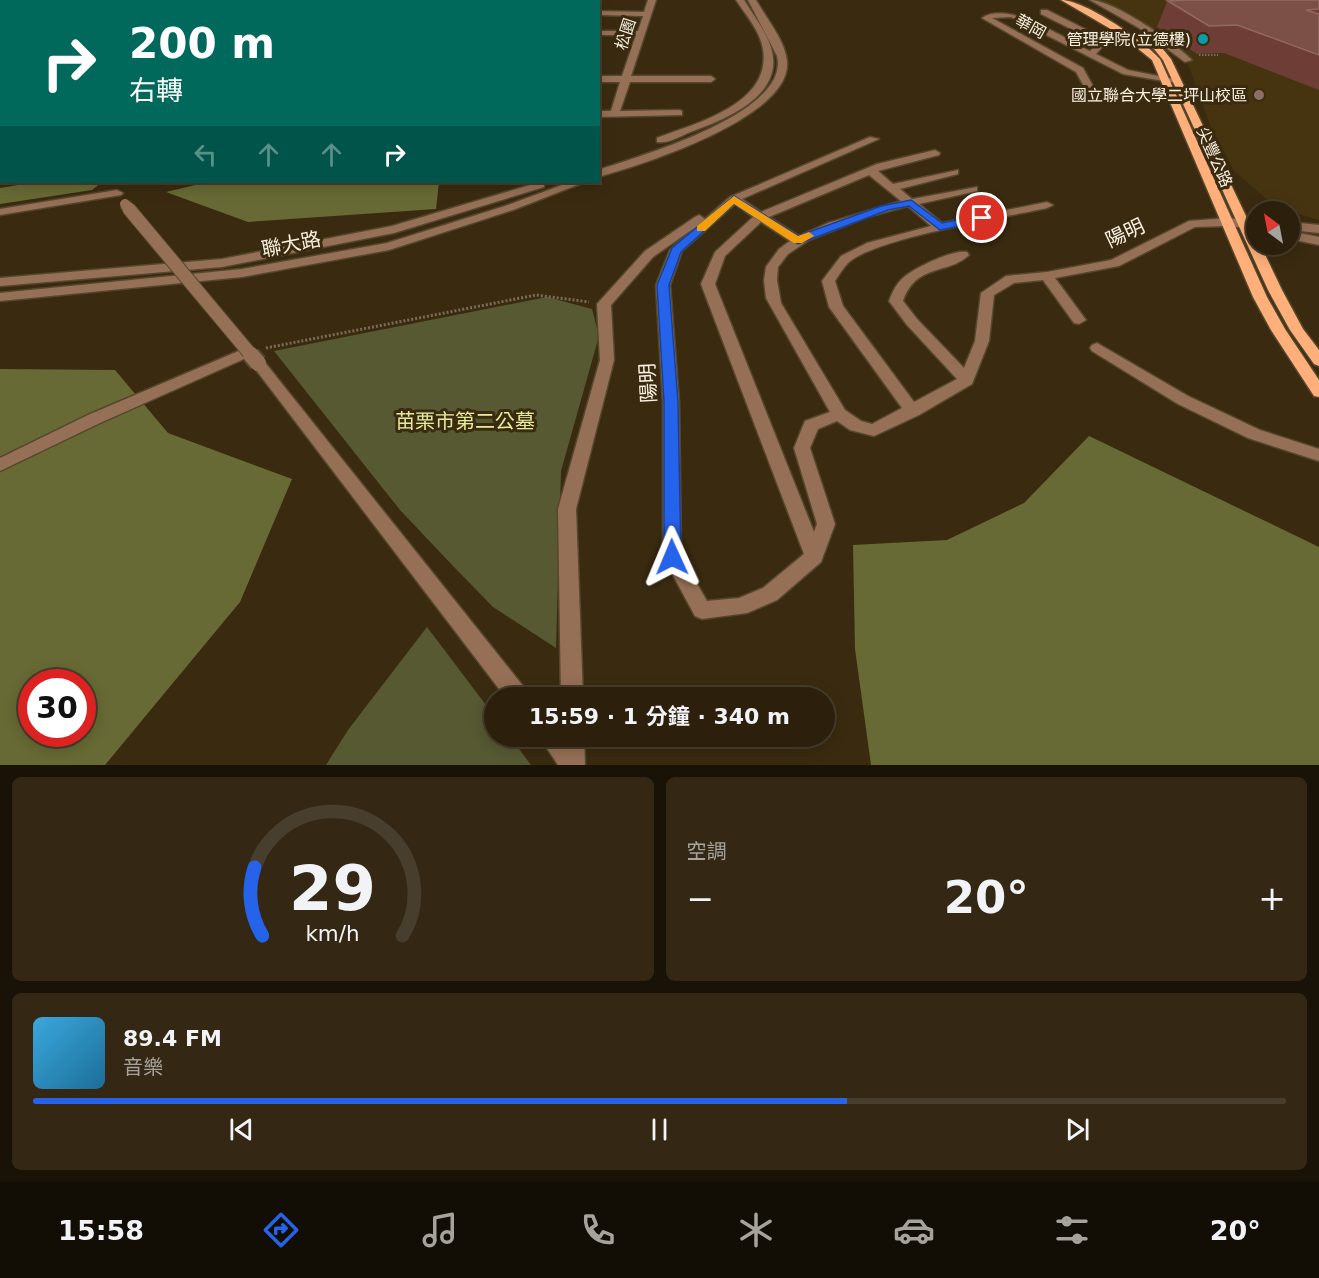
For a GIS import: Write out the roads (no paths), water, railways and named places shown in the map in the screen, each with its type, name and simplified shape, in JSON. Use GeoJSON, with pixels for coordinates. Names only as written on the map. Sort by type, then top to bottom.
{"type":"FeatureCollection","features":[{"type":"Feature","properties":{"kind":"main road","name":"尖豐公路"},"geometry":{"type":"LineString","coordinates":[[1065,0],[1111,24],[1140,44],[1156,59],[1260,297],[1278,330],[1319,392]]}},
{"type":"Feature","properties":{"kind":"main road","name":"尖豐公路"},"geometry":{"type":"LineString","coordinates":[[1083,0],[1151,40],[1167,59],[1175,80],[1246,213]]}},
{"type":"Feature","properties":{"kind":"main road","name":"尖豐公路"},"geometry":{"type":"LineString","coordinates":[[1264,255],[1281,300],[1297,330],[1319,361]]}},
{"type":"Feature","properties":{"kind":"street","name":"松園"},"geometry":{"type":"LineString","coordinates":[[615,112],[652,0]]}},
{"type":"Feature","properties":{"kind":"street"},"geometry":{"type":"LineString","coordinates":[[600,164],[714,120],[748,101],[765,78],[769,59],[767,48],[740,0]]}},
{"type":"Feature","properties":{"kind":"street"},"geometry":{"type":"LineString","coordinates":[[600,173],[697,138],[739,119],[764,100],[780,81],[784,62],[752,0]]}},
{"type":"Feature","properties":{"kind":"street"},"geometry":{"type":"LineString","coordinates":[[1094,0],[1142,26],[1188,60]]}},
{"type":"Feature","properties":{"kind":"street","name":"華岡"},"geometry":{"type":"LineString","coordinates":[[1044,12],[1095,38],[1099,46],[1090,54]]}},
{"type":"Feature","properties":{"kind":"street"},"geometry":{"type":"LineString","coordinates":[[600,13],[647,14]]}},
{"type":"Feature","properties":{"kind":"street","name":"華岡"},"geometry":{"type":"LineString","coordinates":[[1089,88],[1080,70],[986,18],[995,15],[1012,15],[1126,72],[1175,80]]}},
{"type":"Feature","properties":{"kind":"street"},"geometry":{"type":"LineString","coordinates":[[600,33],[641,33]]}},
{"type":"Feature","properties":{"kind":"street"},"geometry":{"type":"LineString","coordinates":[[600,79],[711,79]]}},
{"type":"Feature","properties":{"kind":"street"},"geometry":{"type":"LineString","coordinates":[[600,114],[679,113]]}},
{"type":"Feature","properties":{"kind":"street","name":"陽明"},"geometry":{"type":"LineString","coordinates":[[839,414],[811,425],[802,448],[826,524],[814,557],[770,594],[740,607],[702,610],[672,557],[671,402],[663,285],[676,250],[734,199],[874,139]]}},
{"type":"Feature","properties":{"kind":"street"},"geometry":{"type":"LineString","coordinates":[[814,557],[788,481],[730,348],[708,284],[719,255],[744,229],[761,216],[870,170],[935,153]]}},
{"type":"Feature","properties":{"kind":"street"},"geometry":{"type":"LineString","coordinates":[[870,170],[940,227]]}},
{"type":"Feature","properties":{"kind":"street"},"geometry":{"type":"LineString","coordinates":[[893,187],[954,172]]}},
{"type":"Feature","properties":{"kind":"street"},"geometry":{"type":"LineString","coordinates":[[124,183],[121,199],[253,358],[510,687]]}},
{"type":"Feature","properties":{"kind":"street","name":"聯大路"},"geometry":{"type":"LineString","coordinates":[[0,282],[222,263],[394,229],[548,183]]}},
{"type":"Feature","properties":{"kind":"street","name":"聯大路"},"geometry":{"type":"LineString","coordinates":[[0,297],[242,273],[378,248],[509,208],[576,183]]}},
{"type":"Feature","properties":{"kind":"street"},"geometry":{"type":"LineString","coordinates":[[963,255],[914,274],[898,288],[896,301],[912,322],[967,380],[913,411],[873,430],[856,426],[839,414],[774,303],[769,284],[772,266],[798,241],[815,233],[885,208],[973,189]]}},
{"type":"Feature","properties":{"kind":"street"},"geometry":{"type":"LineString","coordinates":[[0,212],[121,199]]}},
{"type":"Feature","properties":{"kind":"street"},"geometry":{"type":"LineString","coordinates":[[572,687],[567,509],[607,360],[604,304],[649,254],[717,207],[734,199],[798,241]]}},
{"type":"Feature","properties":{"kind":"street"},"geometry":{"type":"LineString","coordinates":[[913,411],[836,307],[828,281],[845,259],[871,246],[940,227],[1047,205]]}},
{"type":"Feature","properties":{"kind":"street","name":"陽明"},"geometry":{"type":"LineString","coordinates":[[967,380],[982,341],[988,293],[1011,279],[1047,276],[1115,263],[1193,224],[1227,222],[1246,225]]}},
{"type":"Feature","properties":{"kind":"street"},"geometry":{"type":"LineString","coordinates":[[1300,227],[1319,229]]}},
{"type":"Feature","properties":{"kind":"street"},"geometry":{"type":"LineString","coordinates":[[1300,237],[1319,241]]}},
{"type":"Feature","properties":{"kind":"street"},"geometry":{"type":"LineString","coordinates":[[1047,276],[1079,320]]}},
{"type":"Feature","properties":{"kind":"street"},"geometry":{"type":"LineString","coordinates":[[1097,348],[1183,400],[1254,434],[1319,456]]}},
{"type":"Feature","properties":{"kind":"street"},"geometry":{"type":"LineString","coordinates":[[0,465],[94,418],[253,358]]}},
{"type":"Feature","properties":{"kind":"street"},"geometry":{"type":"LineString","coordinates":[[559,747],[573,765]]}},
{"type":"Feature","properties":{"kind":"street"},"geometry":{"type":"LineString","coordinates":[[573,747],[573,765]]}},
{"type":"Feature","properties":{"kind":"place","name":"管理學院(立德樓)"},"geometry":{"type":"Point","coordinates":[1203,39]}},
{"type":"Feature","properties":{"kind":"place","name":"國立聯合大學二坪山校區"},"geometry":{"type":"Point","coordinates":[1259,95]}},
{"type":"Feature","properties":{"kind":"park label","name":"苗栗市第二公墓"},"geometry":{"type":"Point","coordinates":[465,421]}}]}
